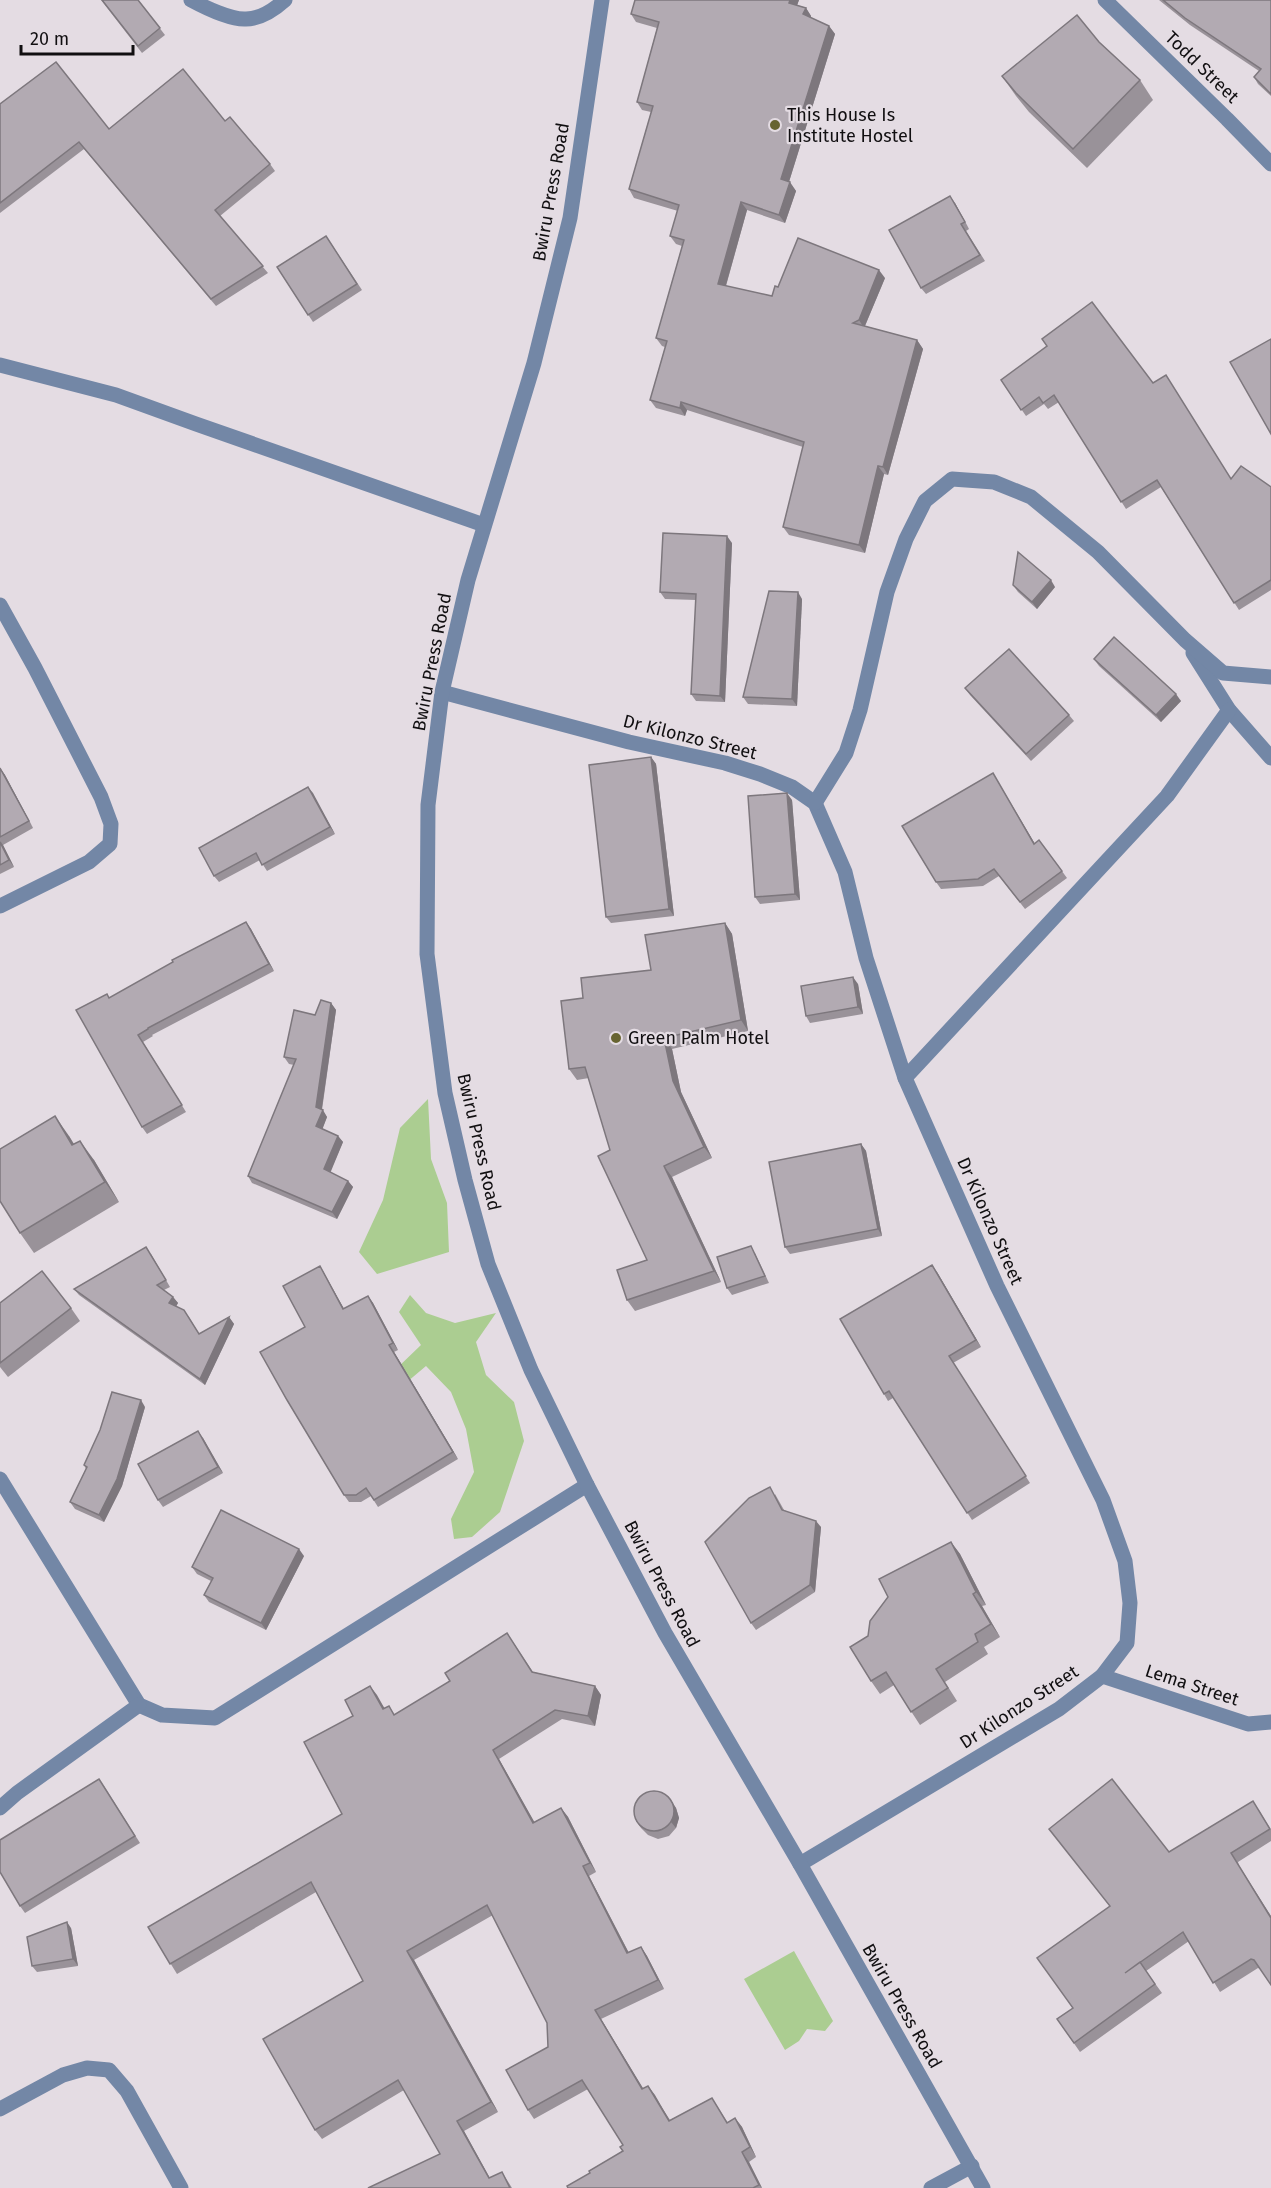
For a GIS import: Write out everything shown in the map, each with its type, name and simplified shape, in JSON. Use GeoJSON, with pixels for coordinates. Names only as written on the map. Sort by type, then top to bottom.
{"type":"FeatureCollection","features":[{"type":"Feature","properties":{"kind":"street"},"geometry":{"type":"LineString","coordinates":[[190,0],[215,12],[246,20],[273,10],[285,0]]}},
{"type":"Feature","properties":{"kind":"street","name":"Bwiru Press Road"},"geometry":{"type":"LineString","coordinates":[[602,0],[570,218],[534,363],[468,580],[442,692],[428,805],[428,954],[445,1093],[465,1180],[488,1264],[531,1370],[587,1485],[671,1643],[800,1864],[983,2188]]}},
{"type":"Feature","properties":{"kind":"street","name":"Todd Street"},"geometry":{"type":"LineString","coordinates":[[1105,0],[1271,164]]}},
{"type":"Feature","properties":{"kind":"street"},"geometry":{"type":"LineString","coordinates":[[0,365],[116,394],[484,525]]}},
{"type":"Feature","properties":{"kind":"street"},"geometry":{"type":"LineString","coordinates":[[815,803],[846,753],[860,710],[887,592],[906,539],[925,501],[952,479],[994,482],[1031,497],[1098,552],[1185,640],[1223,673],[1271,677]]}},
{"type":"Feature","properties":{"kind":"street"},"geometry":{"type":"LineString","coordinates":[[0,605],[100,796],[111,824],[110,844],[89,862],[0,906]]}},
{"type":"Feature","properties":{"kind":"street"},"geometry":{"type":"LineString","coordinates":[[1185,640],[1229,710],[1271,758]]}},
{"type":"Feature","properties":{"kind":"street","name":"Dr Kilonzo Street"},"geometry":{"type":"LineString","coordinates":[[442,692],[628,742],[725,763],[792,787],[815,803],[845,872],[866,958],[905,1078],[997,1286],[1103,1500],[1125,1561],[1130,1604],[1127,1643],[1102,1676],[1059,1709],[800,1864]]}},
{"type":"Feature","properties":{"kind":"street"},"geometry":{"type":"LineString","coordinates":[[905,1078],[1167,796],[1229,710]]}},
{"type":"Feature","properties":{"kind":"street"},"geometry":{"type":"LineString","coordinates":[[0,1479],[139,1705],[162,1715],[215,1718],[587,1485]]}},
{"type":"Feature","properties":{"kind":"street","name":"Lema Street"},"geometry":{"type":"LineString","coordinates":[[1102,1676],[1248,1724],[1271,1722]]}},
{"type":"Feature","properties":{"kind":"street"},"geometry":{"type":"LineString","coordinates":[[0,1808],[17,1793],[139,1705]]}},
{"type":"Feature","properties":{"kind":"street"},"geometry":{"type":"LineString","coordinates":[[0,2109],[63,2075],[87,2068],[110,2070],[127,2091],[182,2188]]}},
{"type":"Feature","properties":{"kind":"street"},"geometry":{"type":"LineString","coordinates":[[931,2188],[972,2166]]}},
{"type":"Feature","properties":{"kind":"green space"},"geometry":{"type":"Polygon","coordinates":[[[428,1099],[431,1159],[447,1203],[449,1252],[377,1274],[359,1252],[383,1200],[400,1128],[428,1099]]]}},
{"type":"Feature","properties":{"kind":"green space"},"geometry":{"type":"Polygon","coordinates":[[[410,1295],[426,1313],[455,1323],[496,1313],[476,1342],[486,1375],[514,1402],[524,1441],[500,1512],[472,1537],[454,1539],[451,1519],[474,1472],[466,1429],[451,1392],[426,1366],[375,1409],[395,1370],[421,1345],[399,1312],[410,1295]]]}},
{"type":"Feature","properties":{"kind":"green space"},"geometry":{"type":"Polygon","coordinates":[[[794,1951],[833,2021],[825,2031],[807,2029],[799,2041],[785,2050],[744,1979],[794,1951]]]}},
{"type":"Feature","properties":{"kind":"building"},"geometry":{"type":"Polygon","coordinates":[[[102,0],[138,0],[160,28],[138,46],[102,0]]]}},
{"type":"Feature","properties":{"kind":"building"},"geometry":{"type":"Polygon","coordinates":[[[635,0],[790,0],[789,3],[806,8],[803,14],[829,26],[781,179],[790,182],[779,215],[741,202],[718,284],[772,296],[798,238],[879,270],[859,320],[853,323],[917,340],[883,467],[878,466],[859,545],[783,527],[804,442],[681,402],[680,408],[650,400],[667,341],[656,338],[684,240],[670,236],[679,205],[629,189],[653,106],[637,102],[659,22],[631,14],[635,0]]]}},
{"type":"Feature","properties":{"kind":"building"},"geometry":{"type":"Polygon","coordinates":[[[1163,0],[1271,0],[1271,94],[1254,77],[1261,69],[1185,18],[1163,0]]]}},
{"type":"Feature","properties":{"kind":"building"},"geometry":{"type":"Polygon","coordinates":[[[1077,15],[1099,42],[1140,80],[1073,149],[1016,93],[1002,76],[1077,15]]]}},
{"type":"Feature","properties":{"kind":"building"},"geometry":{"type":"Polygon","coordinates":[[[56,62],[109,129],[183,69],[225,121],[230,117],[270,164],[215,210],[263,266],[211,299],[79,142],[0,203],[0,104],[56,62]]]}},
{"type":"Feature","properties":{"kind":"building"},"geometry":{"type":"Polygon","coordinates":[[[950,196],[965,222],[961,224],[980,255],[921,288],[889,230],[950,196]]]}},
{"type":"Feature","properties":{"kind":"building"},"geometry":{"type":"Polygon","coordinates":[[[326,236],[357,284],[308,315],[277,267],[326,236]]]}},
{"type":"Feature","properties":{"kind":"building"},"geometry":{"type":"Polygon","coordinates":[[[1092,302],[1153,383],[1166,375],[1231,479],[1241,466],[1271,487],[1271,580],[1234,603],[1157,480],[1121,502],[1054,395],[1043,403],[1039,397],[1021,410],[1001,380],[1047,346],[1042,339],[1092,302]]]}},
{"type":"Feature","properties":{"kind":"building"},"geometry":{"type":"Polygon","coordinates":[[[1271,339],[1271,434],[1230,362],[1271,339]]]}},
{"type":"Feature","properties":{"kind":"building"},"geometry":{"type":"Polygon","coordinates":[[[663,533],[727,536],[720,696],[691,694],[696,594],[660,592],[663,533]]]}},
{"type":"Feature","properties":{"kind":"building"},"geometry":{"type":"Polygon","coordinates":[[[1018,552],[1051,580],[1032,602],[1013,585],[1018,552]]]}},
{"type":"Feature","properties":{"kind":"building"},"geometry":{"type":"Polygon","coordinates":[[[769,591],[798,592],[792,699],[743,697],[769,591]]]}},
{"type":"Feature","properties":{"kind":"building"},"geometry":{"type":"Polygon","coordinates":[[[1114,637],[1176,694],[1156,715],[1094,659],[1114,637]]]}},
{"type":"Feature","properties":{"kind":"building"},"geometry":{"type":"Polygon","coordinates":[[[1009,649],[1069,715],[1026,754],[965,688],[1009,649]]]}},
{"type":"Feature","properties":{"kind":"building"},"geometry":{"type":"Polygon","coordinates":[[[651,757],[669,909],[606,917],[589,765],[651,757]]]}},
{"type":"Feature","properties":{"kind":"building"},"geometry":{"type":"Polygon","coordinates":[[[0,768],[29,821],[0,837],[0,768]]]}},
{"type":"Feature","properties":{"kind":"building"},"geometry":{"type":"Polygon","coordinates":[[[993,773],[1034,844],[1039,840],[1062,871],[1020,902],[994,869],[978,879],[936,882],[902,826],[993,773]]]}},
{"type":"Feature","properties":{"kind":"building"},"geometry":{"type":"Polygon","coordinates":[[[308,787],[330,827],[262,865],[256,853],[214,876],[199,848],[308,787]]]}},
{"type":"Feature","properties":{"kind":"building"},"geometry":{"type":"Polygon","coordinates":[[[787,793],[795,894],[755,897],[748,796],[787,793]]]}},
{"type":"Feature","properties":{"kind":"building"},"geometry":{"type":"Polygon","coordinates":[[[0,842],[9,860],[0,865],[0,842]]]}},
{"type":"Feature","properties":{"kind":"building"},"geometry":{"type":"Polygon","coordinates":[[[246,922],[269,964],[138,1035],[182,1105],[142,1127],[76,1010],[107,994],[109,998],[173,962],[172,960],[246,922]]]}},
{"type":"Feature","properties":{"kind":"building"},"geometry":{"type":"Polygon","coordinates":[[[725,923],[741,1020],[664,1038],[673,1081],[704,1147],[664,1166],[714,1271],[627,1300],[617,1270],[647,1260],[598,1156],[610,1150],[585,1067],[569,1069],[561,1001],[583,998],[581,978],[651,970],[645,935],[725,923]]]}},
{"type":"Feature","properties":{"kind":"building"},"geometry":{"type":"Polygon","coordinates":[[[853,977],[858,1007],[806,1016],[801,986],[853,977]]]}},
{"type":"Feature","properties":{"kind":"building"},"geometry":{"type":"Polygon","coordinates":[[[321,1000],[331,1003],[316,1107],[323,1110],[316,1126],[338,1136],[324,1169],[348,1181],[332,1212],[248,1176],[296,1059],[284,1057],[294,1010],[315,1015],[321,1000]]]}},
{"type":"Feature","properties":{"kind":"building"},"geometry":{"type":"Polygon","coordinates":[[[55,1116],[72,1145],[80,1141],[105,1182],[20,1233],[0,1201],[0,1149],[55,1116]]]}},
{"type":"Feature","properties":{"kind":"building"},"geometry":{"type":"Polygon","coordinates":[[[861,1144],[878,1229],[785,1247],[769,1162],[861,1144]]]}},
{"type":"Feature","properties":{"kind":"building"},"geometry":{"type":"Polygon","coordinates":[[[751,1246],[765,1276],[727,1288],[717,1257],[751,1246]]]}},
{"type":"Feature","properties":{"kind":"building"},"geometry":{"type":"Polygon","coordinates":[[[146,1247],[166,1280],[157,1285],[173,1297],[169,1303],[184,1310],[199,1334],[229,1317],[200,1379],[74,1289],[146,1247]]]}},
{"type":"Feature","properties":{"kind":"building"},"geometry":{"type":"Polygon","coordinates":[[[932,1265],[976,1340],[949,1356],[1026,1476],[967,1513],[889,1391],[884,1394],[840,1319],[932,1265]]]}},
{"type":"Feature","properties":{"kind":"building"},"geometry":{"type":"Polygon","coordinates":[[[320,1266],[343,1309],[368,1296],[393,1343],[389,1345],[453,1452],[374,1500],[366,1488],[356,1495],[344,1495],[260,1352],[305,1327],[283,1286],[320,1266]]]}},
{"type":"Feature","properties":{"kind":"building"},"geometry":{"type":"Polygon","coordinates":[[[42,1271],[71,1308],[0,1363],[0,1303],[42,1271]]]}},
{"type":"Feature","properties":{"kind":"building"},"geometry":{"type":"Polygon","coordinates":[[[112,1392],[141,1400],[117,1479],[99,1515],[70,1502],[87,1467],[84,1465],[100,1430],[112,1392]]]}},
{"type":"Feature","properties":{"kind":"building"},"geometry":{"type":"Polygon","coordinates":[[[198,1431],[218,1467],[158,1500],[138,1464],[198,1431]]]}},
{"type":"Feature","properties":{"kind":"building"},"geometry":{"type":"Polygon","coordinates":[[[770,1487],[782,1510],[816,1521],[810,1585],[751,1623],[705,1542],[749,1498],[770,1487]]]}},
{"type":"Feature","properties":{"kind":"building"},"geometry":{"type":"Polygon","coordinates":[[[221,1510],[299,1549],[261,1623],[204,1595],[213,1578],[192,1567],[221,1510]]]}},
{"type":"Feature","properties":{"kind":"building"},"geometry":{"type":"Polygon","coordinates":[[[951,1542],[976,1592],[973,1594],[991,1624],[975,1634],[978,1642],[936,1669],[948,1688],[911,1712],[886,1672],[871,1681],[850,1647],[868,1636],[870,1621],[888,1597],[879,1579],[951,1542]]]}},
{"type":"Feature","properties":{"kind":"building"},"geometry":{"type":"Polygon","coordinates":[[[507,1633],[532,1672],[595,1686],[588,1716],[555,1710],[493,1750],[533,1823],[561,1808],[590,1863],[583,1866],[627,1953],[641,1947],[658,1980],[595,2010],[642,2089],[648,2086],[669,2121],[712,2098],[727,2123],[735,2118],[750,2147],[742,2152],[759,2185],[753,2188],[568,2188],[567,2186],[590,2173],[589,2171],[623,2151],[620,2147],[623,2145],[582,2080],[528,2110],[506,2070],[548,2047],[547,2023],[487,1905],[407,1951],[491,2102],[457,2121],[489,2178],[502,2172],[510,2188],[368,2188],[440,2154],[398,2080],[315,2130],[263,2039],[363,1981],[311,1882],[170,1964],[148,1927],[342,1814],[304,1742],[353,1716],[345,1700],[370,1686],[383,1709],[389,1706],[394,1715],[450,1681],[445,1673],[507,1633]]]}},
{"type":"Feature","properties":{"kind":"building"},"geometry":{"type":"Polygon","coordinates":[[[99,1779],[135,1836],[20,1906],[0,1872],[0,1840],[99,1779]]]}},
{"type":"Feature","properties":{"kind":"building"},"geometry":{"type":"Polygon","coordinates":[[[1112,1779],[1169,1852],[1253,1801],[1270,1829],[1231,1853],[1271,1918],[1271,1985],[1251,1959],[1213,1983],[1183,1932],[1140,1962],[1155,1984],[1074,2043],[1057,2019],[1073,2008],[1037,1958],[1110,1906],[1049,1829],[1112,1779]]]}},
{"type":"Feature","properties":{"kind":"building"},"geometry":{"type":"Polygon","coordinates":[[[654,1791],[668,1797],[674,1811],[668,1825],[654,1831],[640,1825],[634,1811],[640,1797],[654,1791]]]}},
{"type":"Feature","properties":{"kind":"building"},"geometry":{"type":"Polygon","coordinates":[[[67,1922],[73,1959],[32,1966],[27,1937],[67,1922]]]}},
{"type":"Feature","properties":{"kind":"place","name":"This House Is Institute Hostel"},"geometry":{"type":"Point","coordinates":[775,125]}},
{"type":"Feature","properties":{"kind":"place","name":"Green Palm Hotel"},"geometry":{"type":"Point","coordinates":[616,1038]}}]}
